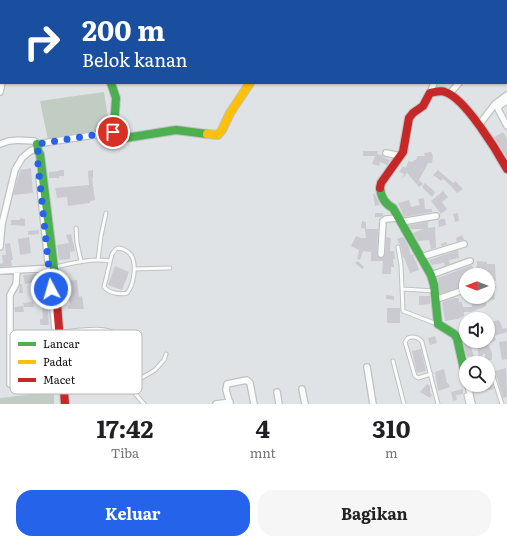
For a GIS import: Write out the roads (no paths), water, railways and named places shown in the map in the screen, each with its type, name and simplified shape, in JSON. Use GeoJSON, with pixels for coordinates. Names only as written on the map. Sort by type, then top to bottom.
{"type":"FeatureCollection","features":[{"type":"Feature","properties":{"kind":"street"},"geometry":{"type":"LineString","coordinates":[[111,84],[116,98],[113,140],[176,130],[218,135],[230,113],[249,84]]}},
{"type":"Feature","properties":{"kind":"street"},"geometry":{"type":"LineString","coordinates":[[434,84],[423,106],[409,118],[405,144],[401,156],[381,183],[380,190],[387,205],[393,208],[434,281],[438,324],[454,334],[457,338],[461,356]]}},
{"type":"Feature","properties":{"kind":"street"},"geometry":{"type":"LineString","coordinates":[[449,94],[458,84]]}},
{"type":"Feature","properties":{"kind":"street"},"geometry":{"type":"LineString","coordinates":[[430,93],[442,91],[449,94],[479,125],[500,155],[507,169]]}},
{"type":"Feature","properties":{"kind":"street"},"geometry":{"type":"LineString","coordinates":[[479,125],[495,104],[507,94]]}},
{"type":"Feature","properties":{"kind":"street"},"geometry":{"type":"LineString","coordinates":[[507,101],[500,105],[498,110],[507,126]]}},
{"type":"Feature","properties":{"kind":"street"},"geometry":{"type":"LineString","coordinates":[[0,248],[1,227],[8,196],[15,170],[22,158],[37,147],[113,134]]}},
{"type":"Feature","properties":{"kind":"street"},"geometry":{"type":"LineString","coordinates":[[0,144],[9,140],[34,141],[40,154],[56,330]]}},
{"type":"Feature","properties":{"kind":"street"},"geometry":{"type":"LineString","coordinates":[[386,153],[401,156]]}},
{"type":"Feature","properties":{"kind":"street"},"geometry":{"type":"LineString","coordinates":[[381,254],[383,221],[386,219],[400,220],[436,216]]}},
{"type":"Feature","properties":{"kind":"street"},"geometry":{"type":"LineString","coordinates":[[421,257],[464,244]]}},
{"type":"Feature","properties":{"kind":"street"},"geometry":{"type":"LineString","coordinates":[[431,275],[470,261]]}},
{"type":"Feature","properties":{"kind":"street"},"geometry":{"type":"LineString","coordinates":[[0,271],[51,268]]}},
{"type":"Feature","properties":{"kind":"street"},"geometry":{"type":"LineString","coordinates":[[51,268],[60,330]]}},
{"type":"Feature","properties":{"kind":"street"},"geometry":{"type":"LineString","coordinates":[[10,384],[10,295],[16,284],[17,270]]}},
{"type":"Feature","properties":{"kind":"street"},"geometry":{"type":"LineString","coordinates":[[435,296],[459,291]]}},
{"type":"Feature","properties":{"kind":"street"},"geometry":{"type":"LineString","coordinates":[[367,367],[373,404]]}},
{"type":"Feature","properties":{"kind":"street"},"geometry":{"type":"LineString","coordinates":[[216,404],[230,403],[226,390],[227,384],[247,380],[250,383],[254,404]]}},
{"type":"Feature","properties":{"kind":"street"},"geometry":{"type":"LineString","coordinates":[[302,389],[305,404]]}},
{"type":"Feature","properties":{"kind":"street"},"geometry":{"type":"LineString","coordinates":[[277,392],[279,404]]}},
{"type":"Feature","properties":{"kind":"street"},"geometry":{"type":"LineString","coordinates":[[469,392],[472,404]]}},
{"type":"Feature","properties":{"kind":"street"},"geometry":{"type":"LineString","coordinates":[[60,394],[61,404]]}},
{"type":"Feature","properties":{"kind":"street"},"geometry":{"type":"LineString","coordinates":[[64,394],[65,404]]}},
{"type":"Feature","properties":{"kind":"lane"},"geometry":{"type":"LineString","coordinates":[[98,260],[106,213]]}},
{"type":"Feature","properties":{"kind":"lane"},"geometry":{"type":"LineString","coordinates":[[76,228],[77,243],[81,261]]}},
{"type":"Feature","properties":{"kind":"lane"},"geometry":{"type":"LineString","coordinates":[[398,247],[403,289],[403,311],[438,324]]}},
{"type":"Feature","properties":{"kind":"lane"},"geometry":{"type":"LineString","coordinates":[[119,248],[124,249],[130,254],[134,269],[130,288],[127,293],[120,294],[105,289],[104,284],[110,262],[113,250],[119,248]]}},
{"type":"Feature","properties":{"kind":"lane"},"geometry":{"type":"LineString","coordinates":[[51,268],[81,261],[98,260],[110,262]]}},
{"type":"Feature","properties":{"kind":"lane"},"geometry":{"type":"LineString","coordinates":[[134,269],[170,268]]}},
{"type":"Feature","properties":{"kind":"lane"},"geometry":{"type":"LineString","coordinates":[[403,289],[435,296]]}},
{"type":"Feature","properties":{"kind":"lane"},"geometry":{"type":"LineString","coordinates":[[431,374],[418,378],[415,376],[405,342],[408,338],[413,337],[422,341],[431,374],[438,404]]}},
{"type":"Feature","properties":{"kind":"lane"},"geometry":{"type":"LineString","coordinates":[[142,378],[155,370],[164,360],[166,354]]}},
{"type":"Feature","properties":{"kind":"lane"},"geometry":{"type":"LineString","coordinates":[[393,362],[404,404]]}},
{"type":"Feature","properties":{"kind":"lane"},"geometry":{"type":"LineString","coordinates":[[495,382],[502,404]]}},
{"type":"Feature","properties":{"kind":"lane"},"geometry":{"type":"LineString","coordinates":[[136,394],[144,404]]}},
{"type":"Feature","properties":{"kind":"lane"},"geometry":{"type":"LineString","coordinates":[[466,395],[468,404]]}}]}
